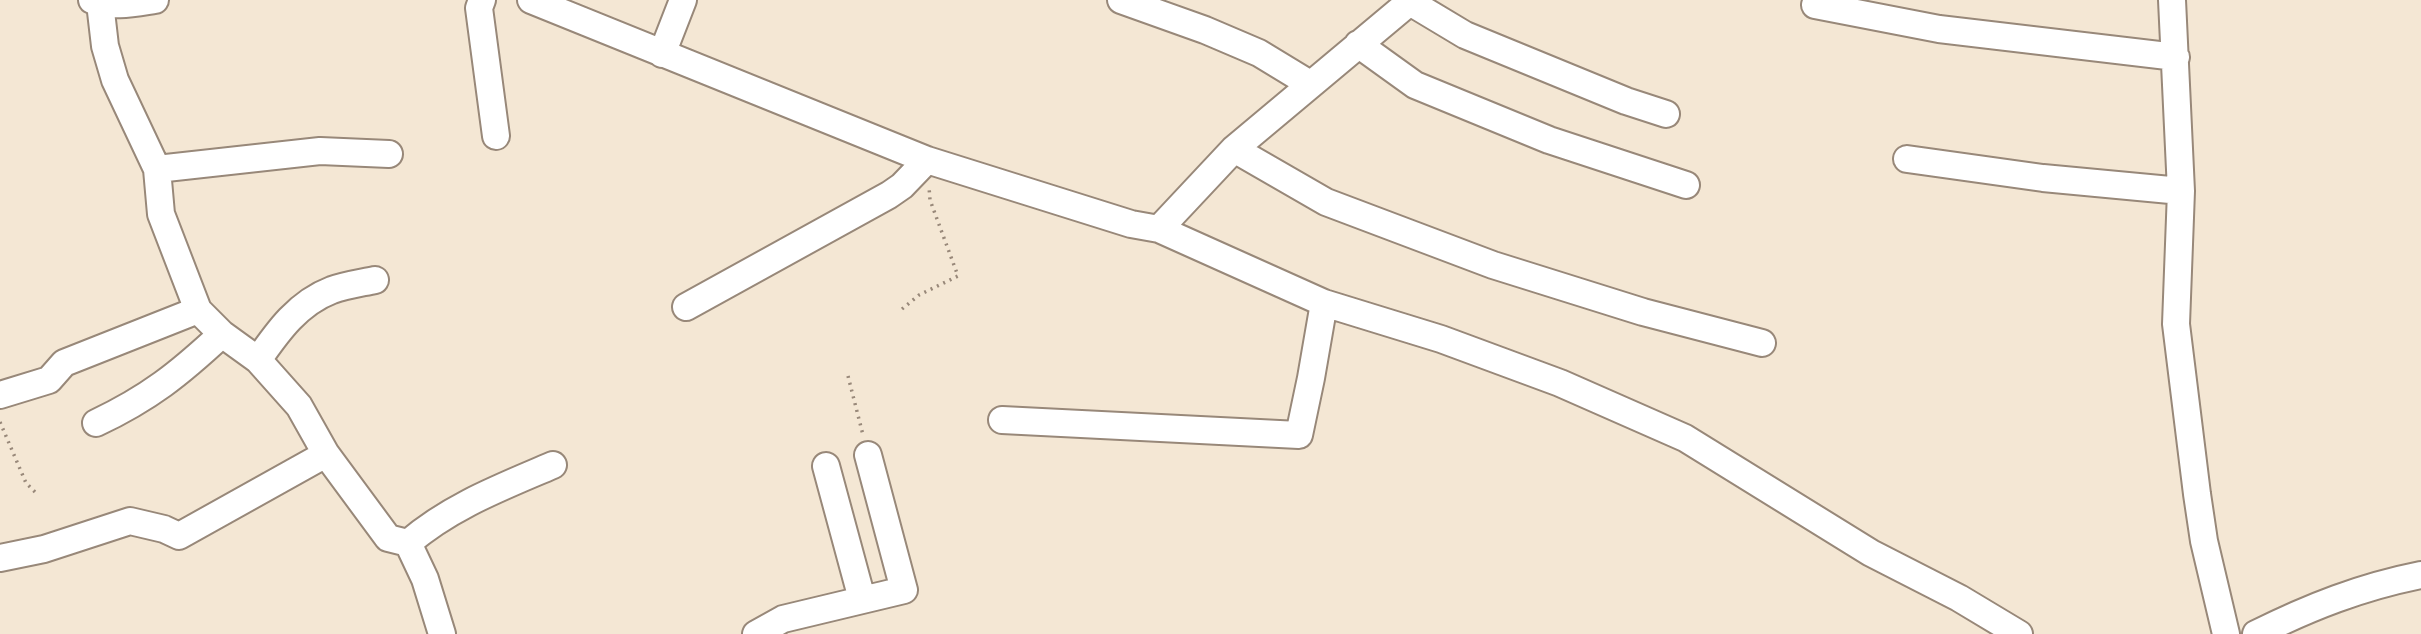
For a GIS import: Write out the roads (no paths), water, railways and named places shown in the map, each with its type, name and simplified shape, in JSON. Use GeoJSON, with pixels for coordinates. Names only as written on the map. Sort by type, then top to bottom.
{"type":"FeatureCollection","features":[{"type":"Feature","properties":{"kind":"street"},"geometry":{"type":"LineString","coordinates":[[155,0],[128,4],[96,2],[115,80],[157,169],[160,214],[198,310],[222,334],[258,360],[299,406],[327,454],[388,538],[408,543]]}},
{"type":"Feature","properties":{"kind":"street"},"geometry":{"type":"LineString","coordinates":[[482,0],[479,8],[496,136]]}},
{"type":"Feature","properties":{"kind":"street"},"geometry":{"type":"LineString","coordinates":[[531,0],[927,160],[1131,224],[1158,229],[1324,303],[1441,339],[1560,383],[1685,438],[1871,553],[1959,598],[2019,634]]}},
{"type":"Feature","properties":{"kind":"street"},"geometry":{"type":"LineString","coordinates":[[662,54],[683,0]]}},
{"type":"Feature","properties":{"kind":"street"},"geometry":{"type":"LineString","coordinates":[[1121,0],[1205,30],[1259,53],[1310,84]]}},
{"type":"Feature","properties":{"kind":"street"},"geometry":{"type":"LineString","coordinates":[[2172,0],[2181,191],[2176,324],[2204,541],[2226,634]]}},
{"type":"Feature","properties":{"kind":"street"},"geometry":{"type":"LineString","coordinates":[[1158,229],[1234,149],[1411,1],[1465,35],[1626,101],[1666,114]]}},
{"type":"Feature","properties":{"kind":"street"},"geometry":{"type":"LineString","coordinates":[[1815,5],[1939,29],[2176,57]]}},
{"type":"Feature","properties":{"kind":"street"},"geometry":{"type":"LineString","coordinates":[[1358,44],[1415,85],[1549,140],[1686,185]]}},
{"type":"Feature","properties":{"kind":"street"},"geometry":{"type":"LineString","coordinates":[[1234,149],[1326,202],[1480,260],[1643,312],[1762,343]]}},
{"type":"Feature","properties":{"kind":"street"},"geometry":{"type":"LineString","coordinates":[[157,169],[320,151],[388,154]]}},
{"type":"Feature","properties":{"kind":"street"},"geometry":{"type":"LineString","coordinates":[[1906,159],[2043,178],[2181,191]]}},
{"type":"Feature","properties":{"kind":"street"},"geometry":{"type":"LineString","coordinates":[[686,307],[889,194],[902,186],[927,160]]}},
{"type":"Feature","properties":{"kind":"street"},"geometry":{"type":"LineString","coordinates":[[258,360],[295,312],[311,300],[333,289],[375,280]]}},
{"type":"Feature","properties":{"kind":"street"},"geometry":{"type":"LineString","coordinates":[[1002,420],[1298,435],[1324,303]]}},
{"type":"Feature","properties":{"kind":"street"},"geometry":{"type":"LineString","coordinates":[[0,395],[49,380],[64,363],[198,310]]}},
{"type":"Feature","properties":{"kind":"street"},"geometry":{"type":"LineString","coordinates":[[96,423],[134,405],[156,390],[184,370],[222,334]]}},
{"type":"Feature","properties":{"kind":"street"},"geometry":{"type":"LineString","coordinates":[[0,558],[44,549],[130,522],[149,525],[179,536],[327,454]]}},
{"type":"Feature","properties":{"kind":"street"},"geometry":{"type":"LineString","coordinates":[[756,634],[783,619],[904,590],[868,455]]}},
{"type":"Feature","properties":{"kind":"street"},"geometry":{"type":"LineString","coordinates":[[408,543],[426,527],[460,506],[553,465]]}},
{"type":"Feature","properties":{"kind":"street"},"geometry":{"type":"LineString","coordinates":[[826,466],[862,599]]}},
{"type":"Feature","properties":{"kind":"street"},"geometry":{"type":"LineString","coordinates":[[408,543],[425,579],[442,634]]}},
{"type":"Feature","properties":{"kind":"street"},"geometry":{"type":"LineString","coordinates":[[2256,634],[2310,607],[2421,575]]}}]}
